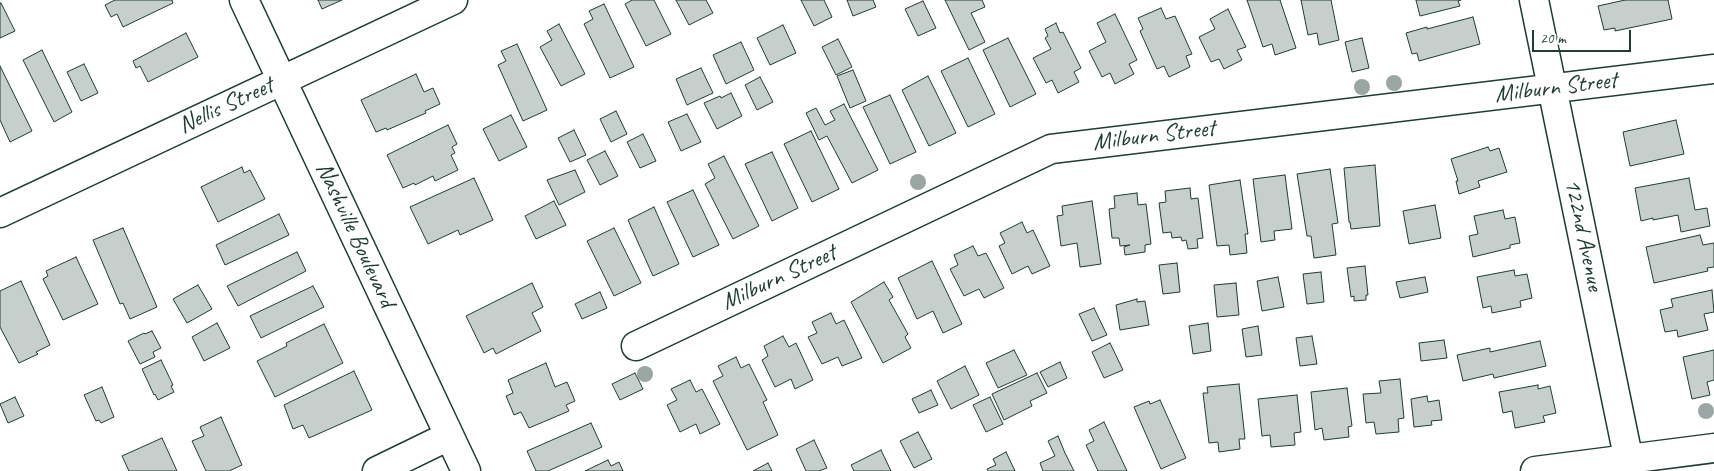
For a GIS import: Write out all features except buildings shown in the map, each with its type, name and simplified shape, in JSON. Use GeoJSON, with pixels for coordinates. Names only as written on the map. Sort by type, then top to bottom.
{"type":"FeatureCollection","features":[{"type":"Feature","properties":{"kind":"street","name":"Nashville Boulevard"},"geometry":{"type":"LineString","coordinates":[[244,0],[466,471]]}},
{"type":"Feature","properties":{"kind":"street","name":"Nellis Street"},"geometry":{"type":"LineString","coordinates":[[0,213],[453,0]]}},
{"type":"Feature","properties":{"kind":"street","name":"122nd Avenue"},"geometry":{"type":"LineString","coordinates":[[1534,0],[1630,464]]}},
{"type":"Feature","properties":{"kind":"street","name":"Milburn Street"},"geometry":{"type":"LineString","coordinates":[[636,346],[1051,149],[1714,69]]}},
{"type":"Feature","properties":{"kind":"street"},"geometry":{"type":"LineString","coordinates":[[377,471],[449,436]]}},
{"type":"Feature","properties":{"kind":"street"},"geometry":{"type":"LineString","coordinates":[[1535,471],[1630,464],[1714,448]]}}]}
